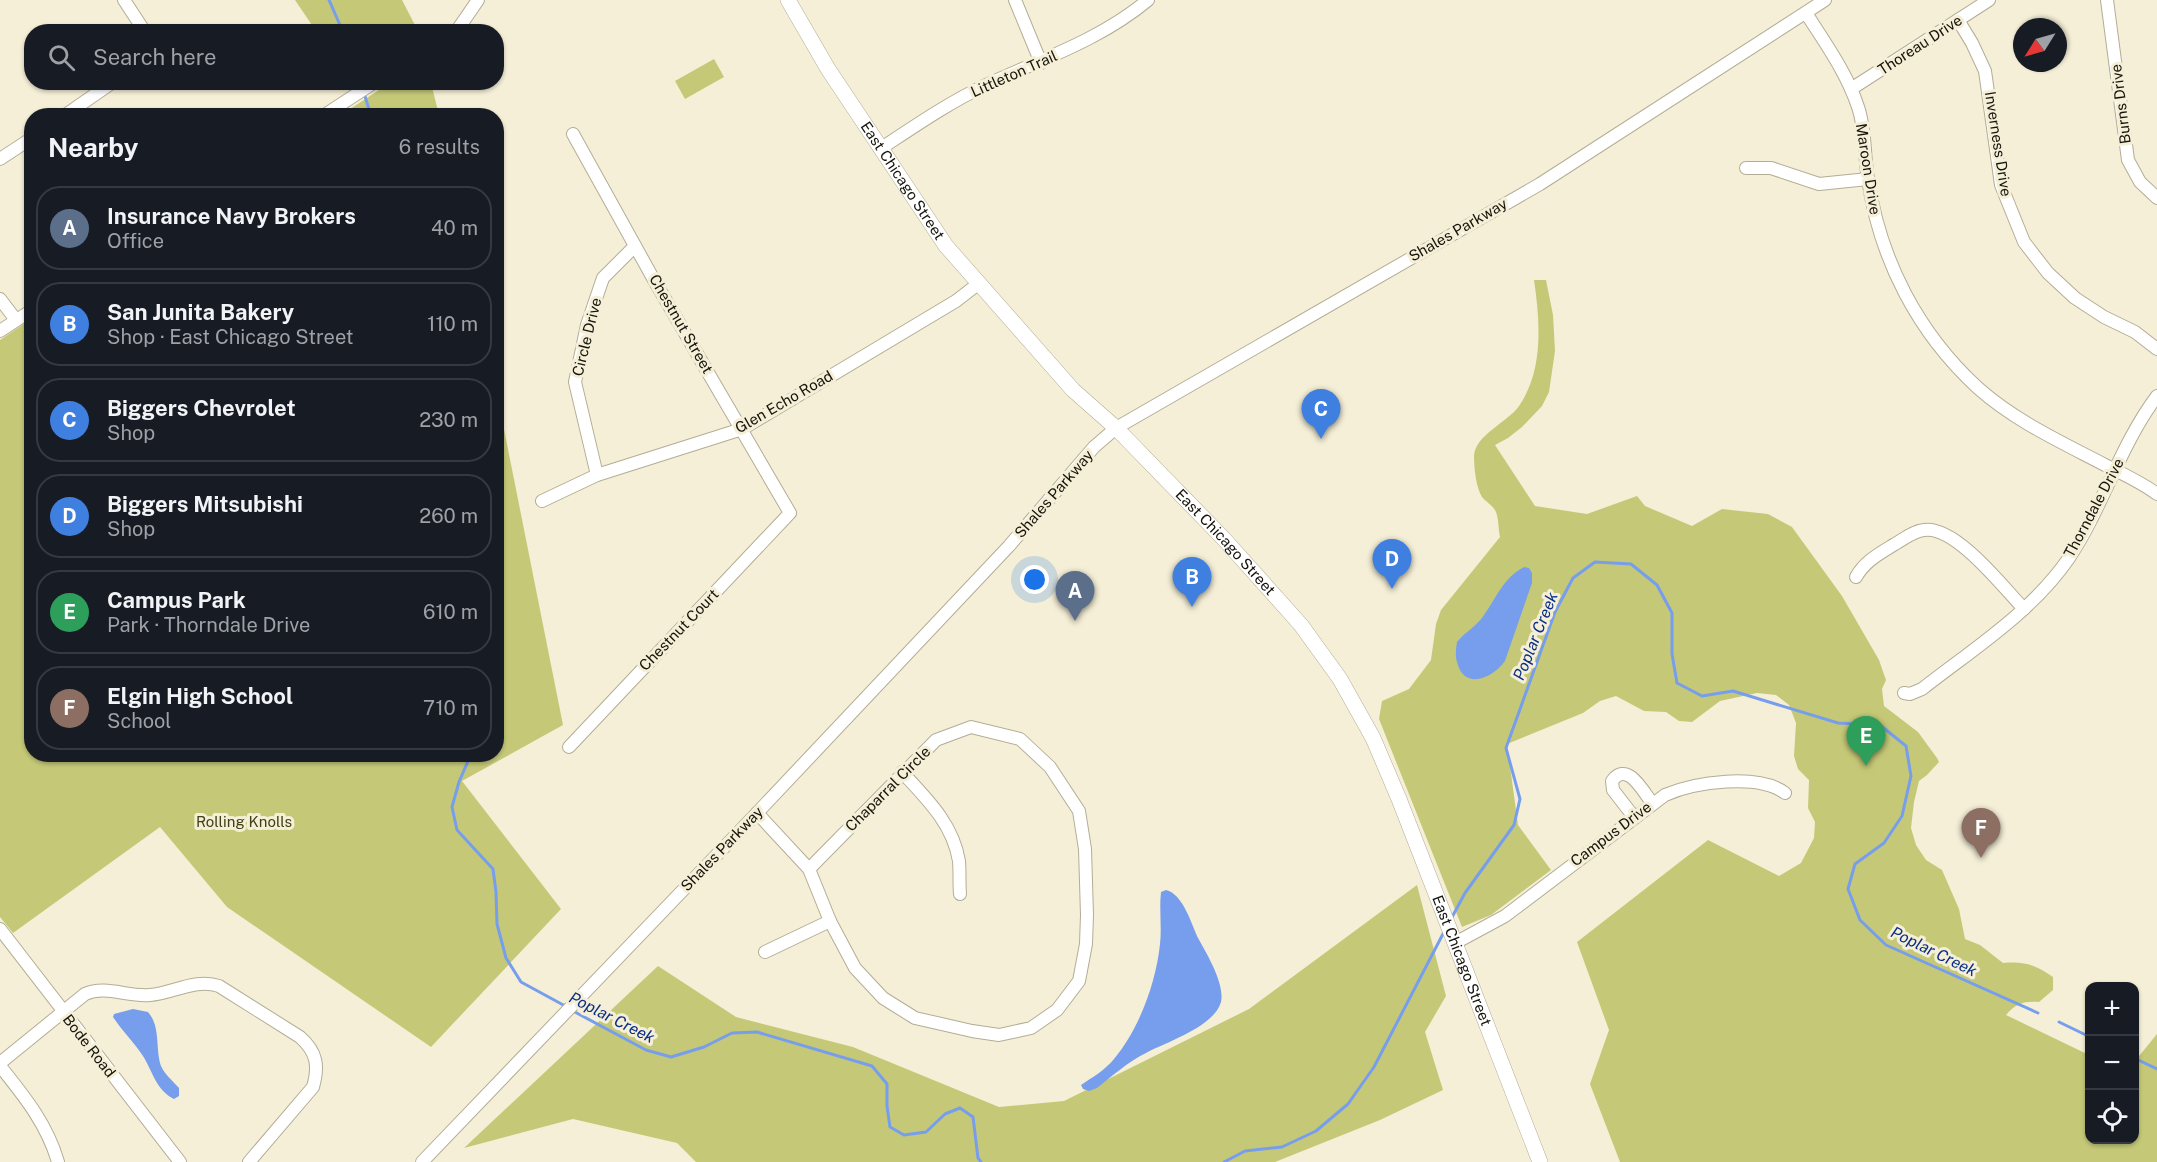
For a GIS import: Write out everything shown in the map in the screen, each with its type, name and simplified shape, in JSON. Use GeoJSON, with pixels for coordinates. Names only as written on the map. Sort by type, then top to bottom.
{"type":"FeatureCollection","features":[{"type":"Feature","properties":{"kind":"main road","name":"East Chicago Street"},"geometry":{"type":"LineString","coordinates":[[788,0],[828,69],[946,246],[1073,390],[1116,428],[1269,588],[1301,625],[1340,679],[1373,738],[1399,799],[1540,1162]]}},
{"type":"Feature","properties":{"kind":"street"},"geometry":{"type":"LineString","coordinates":[[124,0],[140,24]]}},
{"type":"Feature","properties":{"kind":"street"},"geometry":{"type":"LineString","coordinates":[[461,24],[478,0]]}},
{"type":"Feature","properties":{"kind":"street"},"geometry":{"type":"LineString","coordinates":[[1015,0],[1041,63]]}},
{"type":"Feature","properties":{"kind":"street","name":"Littleton Trail"},"geometry":{"type":"LineString","coordinates":[[880,149],[951,102],[988,84],[1041,63],[1090,38],[1148,0]]}},
{"type":"Feature","properties":{"kind":"street","name":"Shales Parkway"},"geometry":{"type":"LineString","coordinates":[[422,1162],[757,813],[1009,546],[1094,447],[1116,428],[1540,183],[1825,0]]}},
{"type":"Feature","properties":{"kind":"street","name":"Thoreau Drive"},"geometry":{"type":"LineString","coordinates":[[1851,89],[1989,0]]}},
{"type":"Feature","properties":{"kind":"street","name":"Burns Drive"},"geometry":{"type":"LineString","coordinates":[[2107,0],[2128,160],[2140,182],[2157,198]]}},
{"type":"Feature","properties":{"kind":"street","name":"Maroon Drive"},"geometry":{"type":"LineString","coordinates":[[1806,13],[1841,68],[1851,89],[1861,119],[1868,179],[1876,221],[1897,279],[1910,305],[1938,344],[1977,387],[2011,413],[2157,494]]}},
{"type":"Feature","properties":{"kind":"street","name":"Inverness Drive"},"geometry":{"type":"LineString","coordinates":[[1958,20],[1985,72],[2001,185],[2024,242],[2048,273],[2075,298],[2104,317],[2135,332],[2157,350]]}},
{"type":"Feature","properties":{"kind":"street"},"geometry":{"type":"LineString","coordinates":[[75,108],[101,90]]}},
{"type":"Feature","properties":{"kind":"street"},"geometry":{"type":"LineString","coordinates":[[334,108],[363,90]]}},
{"type":"Feature","properties":{"kind":"street","name":"Chestnut Street"},"geometry":{"type":"LineString","coordinates":[[573,134],[635,246],[790,513]]}},
{"type":"Feature","properties":{"kind":"street"},"geometry":{"type":"LineString","coordinates":[[0,159],[24,143]]}},
{"type":"Feature","properties":{"kind":"street"},"geometry":{"type":"LineString","coordinates":[[1746,168],[1771,168],[1819,184],[1868,179]]}},
{"type":"Feature","properties":{"kind":"street","name":"Circle Drive"},"geometry":{"type":"LineString","coordinates":[[597,475],[575,382],[587,325],[603,278],[635,246]]}},
{"type":"Feature","properties":{"kind":"street","name":"Glen Echo Road"},"geometry":{"type":"LineString","coordinates":[[542,501],[597,475],[742,429],[956,301],[978,284]]}},
{"type":"Feature","properties":{"kind":"street"},"geometry":{"type":"LineString","coordinates":[[0,299],[16,320]]}},
{"type":"Feature","properties":{"kind":"street"},"geometry":{"type":"LineString","coordinates":[[0,331],[24,315]]}},
{"type":"Feature","properties":{"kind":"street","name":"Thorndale Drive"},"geometry":{"type":"LineString","coordinates":[[1904,693],[1910,694],[1922,689],[2024,609],[2048,585],[2079,542],[2142,418],[2157,396]]}},
{"type":"Feature","properties":{"kind":"street","name":"Chestnut Court"},"geometry":{"type":"LineString","coordinates":[[569,747],[790,513]]}},
{"type":"Feature","properties":{"kind":"street"},"geometry":{"type":"LineString","coordinates":[[1856,577],[1860,569],[1871,558],[1915,532],[1932,530],[1942,532],[1964,547],[2024,609]]}},
{"type":"Feature","properties":{"kind":"street","name":"Chaparral Circle"},"geometry":{"type":"LineString","coordinates":[[757,813],[808,869],[830,921],[855,968],[883,998],[915,1018],[999,1035],[1031,1028],[1057,1010],[1079,981],[1086,944],[1087,915],[1085,849],[1080,811],[1050,767],[1020,739],[971,727],[936,740],[808,869]]}},
{"type":"Feature","properties":{"kind":"street"},"geometry":{"type":"LineString","coordinates":[[902,772],[937,810],[951,833],[959,861],[960,894]]}},
{"type":"Feature","properties":{"kind":"street"},"geometry":{"type":"LineString","coordinates":[[1634,817],[1613,789],[1612,781],[1616,776],[1623,773],[1636,780],[1652,803]]}},
{"type":"Feature","properties":{"kind":"street","name":"Campus Drive"},"geometry":{"type":"LineString","coordinates":[[1455,943],[1505,916],[1652,803],[1678,789],[1703,783],[1763,784],[1772,785],[1785,793]]}},
{"type":"Feature","properties":{"kind":"street"},"geometry":{"type":"LineString","coordinates":[[765,952],[830,921]]}},
{"type":"Feature","properties":{"kind":"street","name":"Bode Road"},"geometry":{"type":"LineString","coordinates":[[0,929],[180,1162]]}},
{"type":"Feature","properties":{"kind":"street"},"geometry":{"type":"LineString","coordinates":[[58,1162],[53,1144],[41,1119],[0,1064],[85,994],[96,989],[148,996],[201,983],[210,983],[219,986],[300,1037],[309,1045],[316,1062],[318,1072],[314,1087],[249,1162]]}},
{"type":"Feature","properties":{"kind":"green space"},"geometry":{"type":"Polygon","coordinates":[[[295,0],[402,0],[414,24],[311,24],[295,0]]]}},
{"type":"Feature","properties":{"kind":"green space"},"geometry":{"type":"Polygon","coordinates":[[[714,59],[724,77],[685,99],[675,81],[714,59]]]}},
{"type":"Feature","properties":{"kind":"green space"},"geometry":{"type":"Polygon","coordinates":[[[379,90],[433,90],[437,108],[352,108],[379,90]]]}},
{"type":"Feature","properties":{"kind":"green space"},"geometry":{"type":"Polygon","coordinates":[[[1534,280],[1546,280],[1553,315],[1555,351],[1549,392],[1542,406],[1522,427],[1495,445],[1535,506],[1587,514],[1637,496],[1645,506],[1692,526],[1722,509],[1768,514],[1792,527],[1842,596],[1879,660],[1886,680],[1882,689],[1884,706],[1918,732],[1939,762],[1919,781],[1911,828],[1916,845],[1926,860],[1942,870],[1959,909],[1965,939],[1980,945],[2003,963],[2029,965],[2053,977],[2053,990],[2039,1002],[2021,1004],[2006,1015],[2085,1053],[2085,1144],[2139,1144],[2139,1056],[2157,1034],[2157,1162],[1620,1162],[1590,1084],[1609,1030],[1577,942],[1708,840],[1779,876],[1801,863],[1814,838],[1815,822],[1808,808],[1809,780],[1798,769],[1794,756],[1796,723],[1789,705],[1776,695],[1757,693],[1720,701],[1692,722],[1679,721],[1666,712],[1644,711],[1616,696],[1600,701],[1583,713],[1507,744],[1518,825],[1551,870],[1491,915],[1462,927],[1379,719],[1382,701],[1409,689],[1431,660],[1436,624],[1441,610],[1500,537],[1494,508],[1482,497],[1478,488],[1474,456],[1480,442],[1514,412],[1527,392],[1536,361],[1538,312],[1534,280]]]}},
{"type":"Feature","properties":{"kind":"green space","name":"Rolling Knolls"},"geometry":{"type":"Polygon","coordinates":[[[24,324],[24,762],[496,762],[462,781],[561,909],[431,1047],[227,907],[160,827],[13,933],[0,917],[0,340],[24,324]]]}},
{"type":"Feature","properties":{"kind":"green space"},"geometry":{"type":"Polygon","coordinates":[[[504,429],[563,725],[504,758],[504,429]]]}},
{"type":"Feature","properties":{"kind":"green space"},"geometry":{"type":"Polygon","coordinates":[[[1417,885],[1446,996],[1425,1032],[1443,1090],[1380,1120],[1275,1162],[696,1162],[677,1143],[573,1119],[464,1148],[658,966],[736,1017],[853,1047],[999,1107],[1064,1101],[1249,1009],[1417,885]]]}},
{"type":"Feature","properties":{"kind":"water"},"geometry":{"type":"Polygon","coordinates":[[[1524,567],[1529,568],[1532,573],[1532,583],[1505,661],[1486,676],[1472,679],[1461,671],[1456,660],[1457,642],[1481,619],[1506,582],[1524,567]]]}},
{"type":"Feature","properties":{"kind":"water"},"geometry":{"type":"Polygon","coordinates":[[[1166,890],[1177,897],[1186,910],[1218,978],[1222,995],[1221,1002],[1217,1011],[1209,1019],[1188,1033],[1139,1057],[1097,1088],[1089,1091],[1083,1089],[1081,1085],[1107,1067],[1123,1047],[1145,1005],[1155,974],[1161,938],[1161,892],[1166,890]]]}},
{"type":"Feature","properties":{"kind":"water"},"geometry":{"type":"Polygon","coordinates":[[[133,1009],[148,1012],[155,1024],[161,1066],[179,1088],[179,1096],[174,1099],[159,1086],[143,1056],[113,1017],[114,1014],[133,1009]]]}},
{"type":"Feature","properties":{"kind":"waterway","name":"Poplar Creek"},"geometry":{"type":"LineString","coordinates":[[329,0],[340,24]]}},
{"type":"Feature","properties":{"kind":"waterway","name":"Poplar Creek"},"geometry":{"type":"LineString","coordinates":[[364,93],[369,108]]}},
{"type":"Feature","properties":{"kind":"waterway","name":"Poplar Creek"},"geometry":{"type":"LineString","coordinates":[[1451,919],[1465,893],[1514,825],[1520,799],[1506,748],[1555,612],[1573,578],[1595,562],[1631,564],[1657,585],[1672,613],[1672,654],[1677,683],[1702,696],[1733,691],[1838,723],[1880,725],[1906,746],[1911,776],[1902,816],[1884,843],[1855,864],[1848,889],[1860,920],[1886,945],[2038,1013]]}},
{"type":"Feature","properties":{"kind":"waterway","name":"Poplar Creek"},"geometry":{"type":"LineString","coordinates":[[468,762],[452,807],[457,830],[493,869],[497,924],[506,958],[521,982],[567,1007]]}},
{"type":"Feature","properties":{"kind":"waterway","name":"Poplar Creek"},"geometry":{"type":"LineString","coordinates":[[1224,1162],[1245,1151],[1282,1147],[1316,1131],[1348,1104],[1374,1067],[1445,930]]}},
{"type":"Feature","properties":{"kind":"waterway","name":"Poplar Creek"},"geometry":{"type":"LineString","coordinates":[[573,1011],[646,1050],[671,1057],[704,1047],[732,1033],[757,1032],[872,1066],[887,1084],[890,1127],[904,1135],[926,1132],[945,1114],[960,1108],[973,1117],[978,1158],[981,1162]]}},
{"type":"Feature","properties":{"kind":"waterway","name":"Poplar Creek"},"geometry":{"type":"LineString","coordinates":[[2059,1022],[2088,1036]]}},
{"type":"Feature","properties":{"kind":"waterway","name":"Poplar Creek"},"geometry":{"type":"LineString","coordinates":[[2139,1060],[2157,1069]]}},
{"type":"Feature","properties":{"kind":"place","name":"Biggers Chevrolet"},"geometry":{"type":"Point","coordinates":[1321,439]}},
{"type":"Feature","properties":{"kind":"place","name":"Biggers Mitsubishi"},"geometry":{"type":"Point","coordinates":[1392,589]}},
{"type":"Feature","properties":{"kind":"place","name":"San Junita Bakery"},"geometry":{"type":"Point","coordinates":[1192,607]}},
{"type":"Feature","properties":{"kind":"place","name":"Insurance Navy Brokers"},"geometry":{"type":"Point","coordinates":[1075,621]}},
{"type":"Feature","properties":{"kind":"place","name":"Campus Park"},"geometry":{"type":"Point","coordinates":[1866,766]}},
{"type":"Feature","properties":{"kind":"place","name":"Elgin High School"},"geometry":{"type":"Point","coordinates":[1981,858]}}]}
